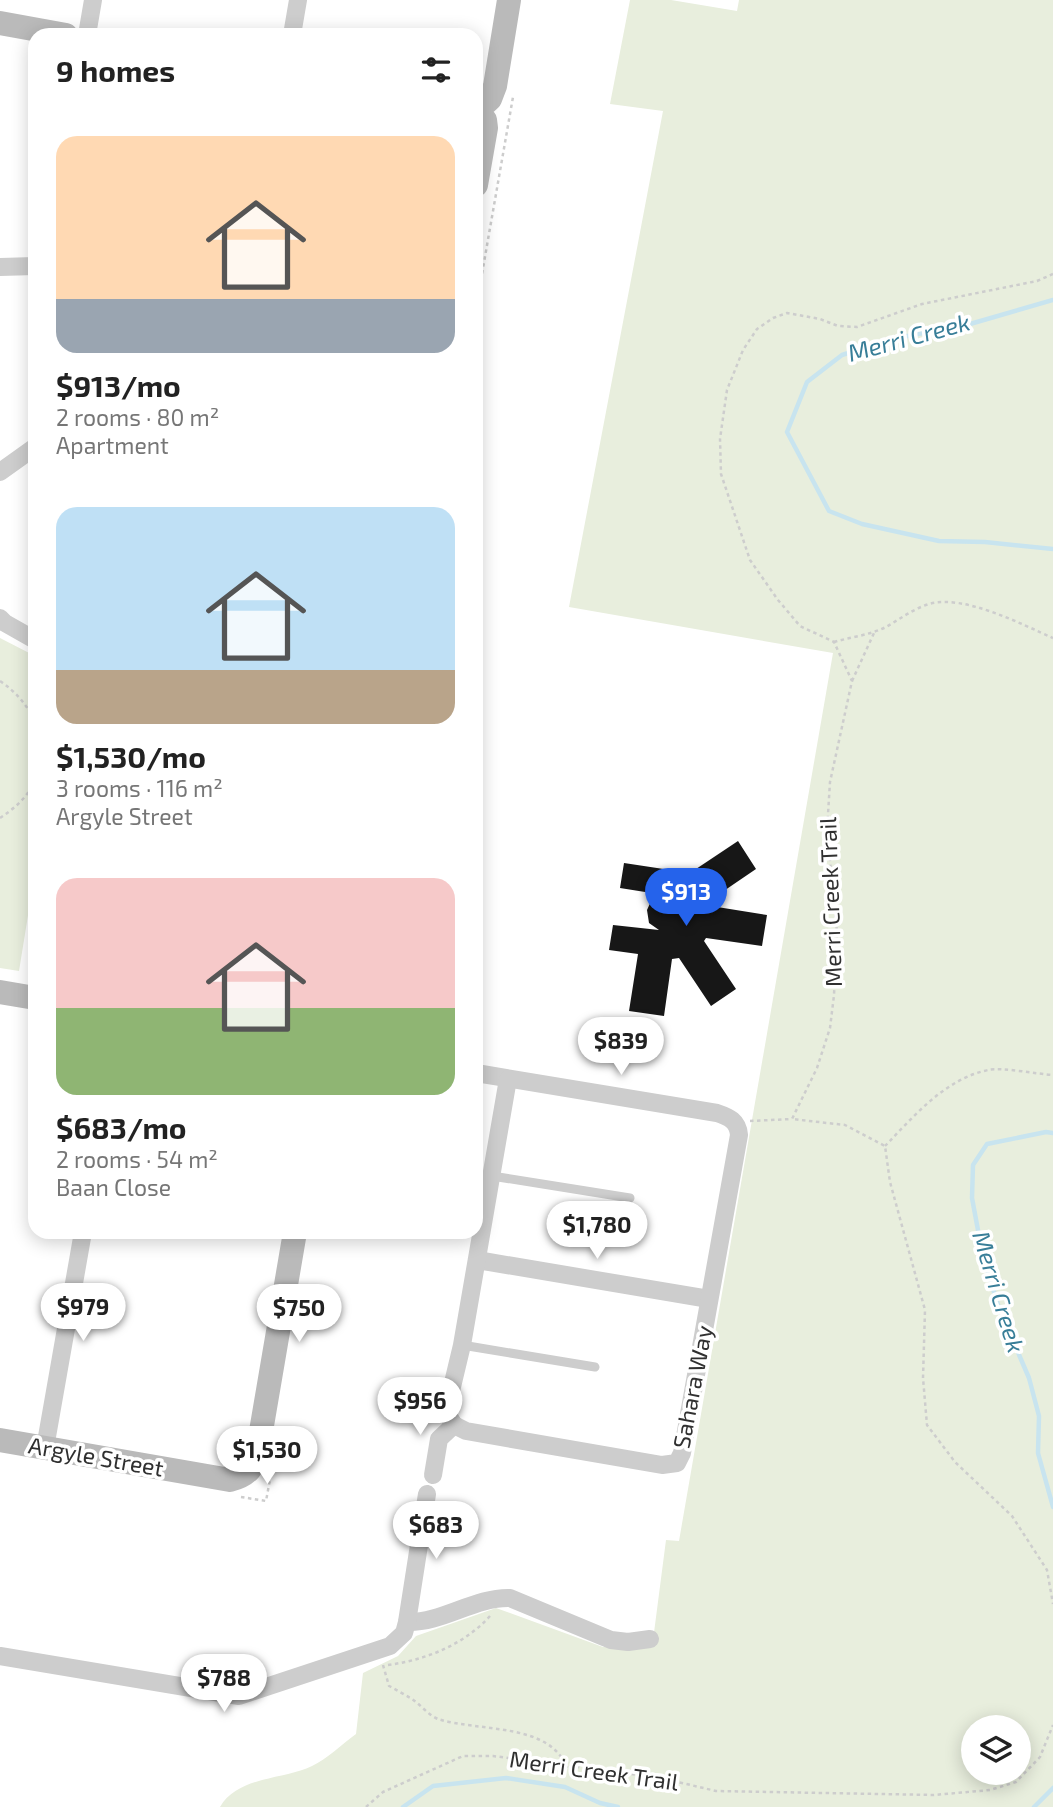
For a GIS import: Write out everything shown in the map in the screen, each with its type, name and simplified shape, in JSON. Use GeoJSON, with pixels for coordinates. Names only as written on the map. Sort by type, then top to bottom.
{"type":"FeatureCollection","features":[{"type":"Feature","properties":{"kind":"street"},"geometry":{"type":"LineString","coordinates":[[88,28],[93,0]]}},
{"type":"Feature","properties":{"kind":"street"},"geometry":{"type":"LineString","coordinates":[[293,28],[298,0]]}},
{"type":"Feature","properties":{"kind":"street"},"geometry":{"type":"LineString","coordinates":[[483,105],[490,99],[495,86],[509,0]]}},
{"type":"Feature","properties":{"kind":"street"},"geometry":{"type":"LineString","coordinates":[[0,23],[28,28]]}},
{"type":"Feature","properties":{"kind":"street"},"geometry":{"type":"LineString","coordinates":[[483,118],[486,128],[483,145]]}},
{"type":"Feature","properties":{"kind":"street"},"geometry":{"type":"LineString","coordinates":[[0,267],[28,266]]}},
{"type":"Feature","properties":{"kind":"street"},"geometry":{"type":"LineString","coordinates":[[0,472],[28,452]]}},
{"type":"Feature","properties":{"kind":"street"},"geometry":{"type":"LineString","coordinates":[[0,618],[28,636]]}},
{"type":"Feature","properties":{"kind":"street"},"geometry":{"type":"LineString","coordinates":[[0,992],[28,997]]}},
{"type":"Feature","properties":{"kind":"street"},"geometry":{"type":"LineString","coordinates":[[483,1074],[717,1113],[727,1116],[739,1128]]}},
{"type":"Feature","properties":{"kind":"street"},"geometry":{"type":"LineString","coordinates":[[483,1227],[508,1079]]}},
{"type":"Feature","properties":{"kind":"street","name":"Sahara Way"},"geometry":{"type":"LineString","coordinates":[[454,1425],[466,1431],[662,1465],[677,1463],[682,1453],[739,1128]]}},
{"type":"Feature","properties":{"kind":"street"},"geometry":{"type":"LineString","coordinates":[[45,1448],[82,1239]]}},
{"type":"Feature","properties":{"kind":"street","name":"Argyle Street"},"geometry":{"type":"LineString","coordinates":[[0,1440],[230,1480],[243,1477],[255,1462],[258,1449],[294,1239]]}},
{"type":"Feature","properties":{"kind":"street"},"geometry":{"type":"LineString","coordinates":[[433,1475],[439,1439],[454,1425],[446,1412],[462,1345],[481,1239]]}},
{"type":"Feature","properties":{"kind":"street"},"geometry":{"type":"LineString","coordinates":[[477,1261],[709,1299]]}},
{"type":"Feature","properties":{"kind":"street"},"geometry":{"type":"LineString","coordinates":[[0,1656],[239,1696],[390,1646],[404,1633],[407,1622],[427,1494]]}},
{"type":"Feature","properties":{"kind":"street"},"geometry":{"type":"LineString","coordinates":[[407,1622],[432,1620],[496,1599],[510,1598],[611,1640],[628,1642],[650,1639]]}},
{"type":"Feature","properties":{"kind":"lane"},"geometry":{"type":"LineString","coordinates":[[492,1176],[630,1198]]}},
{"type":"Feature","properties":{"kind":"lane"},"geometry":{"type":"LineString","coordinates":[[462,1345],[596,1367]]}},
{"type":"Feature","properties":{"kind":"path"},"geometry":{"type":"LineString","coordinates":[[483,268],[513,94]]}},
{"type":"Feature","properties":{"kind":"path"},"geometry":{"type":"LineString","coordinates":[[1053,274],[1037,281],[922,304],[857,327],[838,326],[820,319],[787,313],[773,317],[757,329],[743,350],[727,390],[720,439],[721,474],[750,560],[800,626],[834,642],[874,632],[931,604],[948,603],[965,604],[1053,638]]}},
{"type":"Feature","properties":{"kind":"path","name":"Merri Creek Trail"},"geometry":{"type":"LineString","coordinates":[[792,1119],[817,1068],[830,1028],[837,932],[827,830],[829,794],[852,681],[874,632]]}},
{"type":"Feature","properties":{"kind":"path"},"geometry":{"type":"LineString","coordinates":[[834,642],[852,681]]}},
{"type":"Feature","properties":{"kind":"path"},"geometry":{"type":"LineString","coordinates":[[0,681],[13,690],[28,708]]}},
{"type":"Feature","properties":{"kind":"path"},"geometry":{"type":"LineString","coordinates":[[0,818],[17,806],[28,793]]}},
{"type":"Feature","properties":{"kind":"path"},"geometry":{"type":"LineString","coordinates":[[885,1146],[917,1111],[937,1095],[968,1078],[990,1069],[1053,1075]]}},
{"type":"Feature","properties":{"kind":"path"},"geometry":{"type":"LineString","coordinates":[[739,1128],[747,1122],[792,1119],[845,1125],[885,1146]]}},
{"type":"Feature","properties":{"kind":"path"},"geometry":{"type":"LineString","coordinates":[[885,1146],[890,1182],[925,1310],[923,1378],[927,1425],[955,1462],[1012,1516],[1047,1570],[1053,1604]]}},
{"type":"Feature","properties":{"kind":"path"},"geometry":{"type":"LineString","coordinates":[[239,1497],[266,1501],[271,1474]]}},
{"type":"Feature","properties":{"kind":"path"},"geometry":{"type":"LineString","coordinates":[[383,1665],[389,1686],[413,1700],[435,1718],[475,1728],[524,1733],[540,1738],[555,1749],[567,1768]]}},
{"type":"Feature","properties":{"kind":"path","name":"Merri Creek Trail"},"geometry":{"type":"LineString","coordinates":[[366,1807],[383,1792],[463,1756],[493,1756],[567,1768],[661,1778],[716,1791],[831,1791],[934,1795],[990,1790],[1016,1782],[1040,1757],[1053,1724]]}},
{"type":"Feature","properties":{"kind":"green space"},"geometry":{"type":"Polygon","coordinates":[[[630,0],[671,0],[737,11],[739,0],[1053,0],[1053,1807],[220,1807],[238,1789],[249,1784],[300,1771],[318,1763],[356,1734],[363,1673],[398,1656],[416,1636],[496,1608],[603,1647],[652,1648],[666,1540],[679,1541],[833,653],[569,607],[663,111],[610,104],[630,0]]]}},
{"type":"Feature","properties":{"kind":"green space"},"geometry":{"type":"Polygon","coordinates":[[[0,638],[28,652],[28,915],[19,971],[0,968],[0,638]]]}},
{"type":"Feature","properties":{"kind":"building"},"geometry":{"type":"Polygon","coordinates":[[[738,841],[756,869],[709,901],[711,906],[767,915],[762,946],[706,938],[704,941],[736,989],[711,1006],[679,958],[672,959],[664,1016],[629,1011],[638,954],[609,950],[613,925],[659,930],[649,923],[647,910],[652,899],[664,895],[620,888],[624,863],[690,873],[738,841]]]}},
{"type":"Feature","properties":{"kind":"waterway","name":"Merri Creek"},"geometry":{"type":"LineString","coordinates":[[1053,300],[970,324],[892,339],[842,355],[807,382],[787,432],[829,511],[862,524],[939,541],[985,542],[1053,549]]}},
{"type":"Feature","properties":{"kind":"waterway","name":"Merri Creek"},"geometry":{"type":"LineString","coordinates":[[1053,1133],[1046,1132],[987,1144],[973,1165],[972,1198],[983,1257],[999,1308],[1029,1378],[1039,1416],[1038,1453],[1053,1507]]}},
{"type":"Feature","properties":{"kind":"waterway","name":"Merri Creek"},"geometry":{"type":"LineString","coordinates":[[403,1807],[433,1786],[506,1778],[565,1787],[600,1803],[618,1807]]}},
{"type":"Feature","properties":{"kind":"waterway","name":"Merri Creek"},"geometry":{"type":"LineString","coordinates":[[1034,1807],[1053,1788]]}}]}
